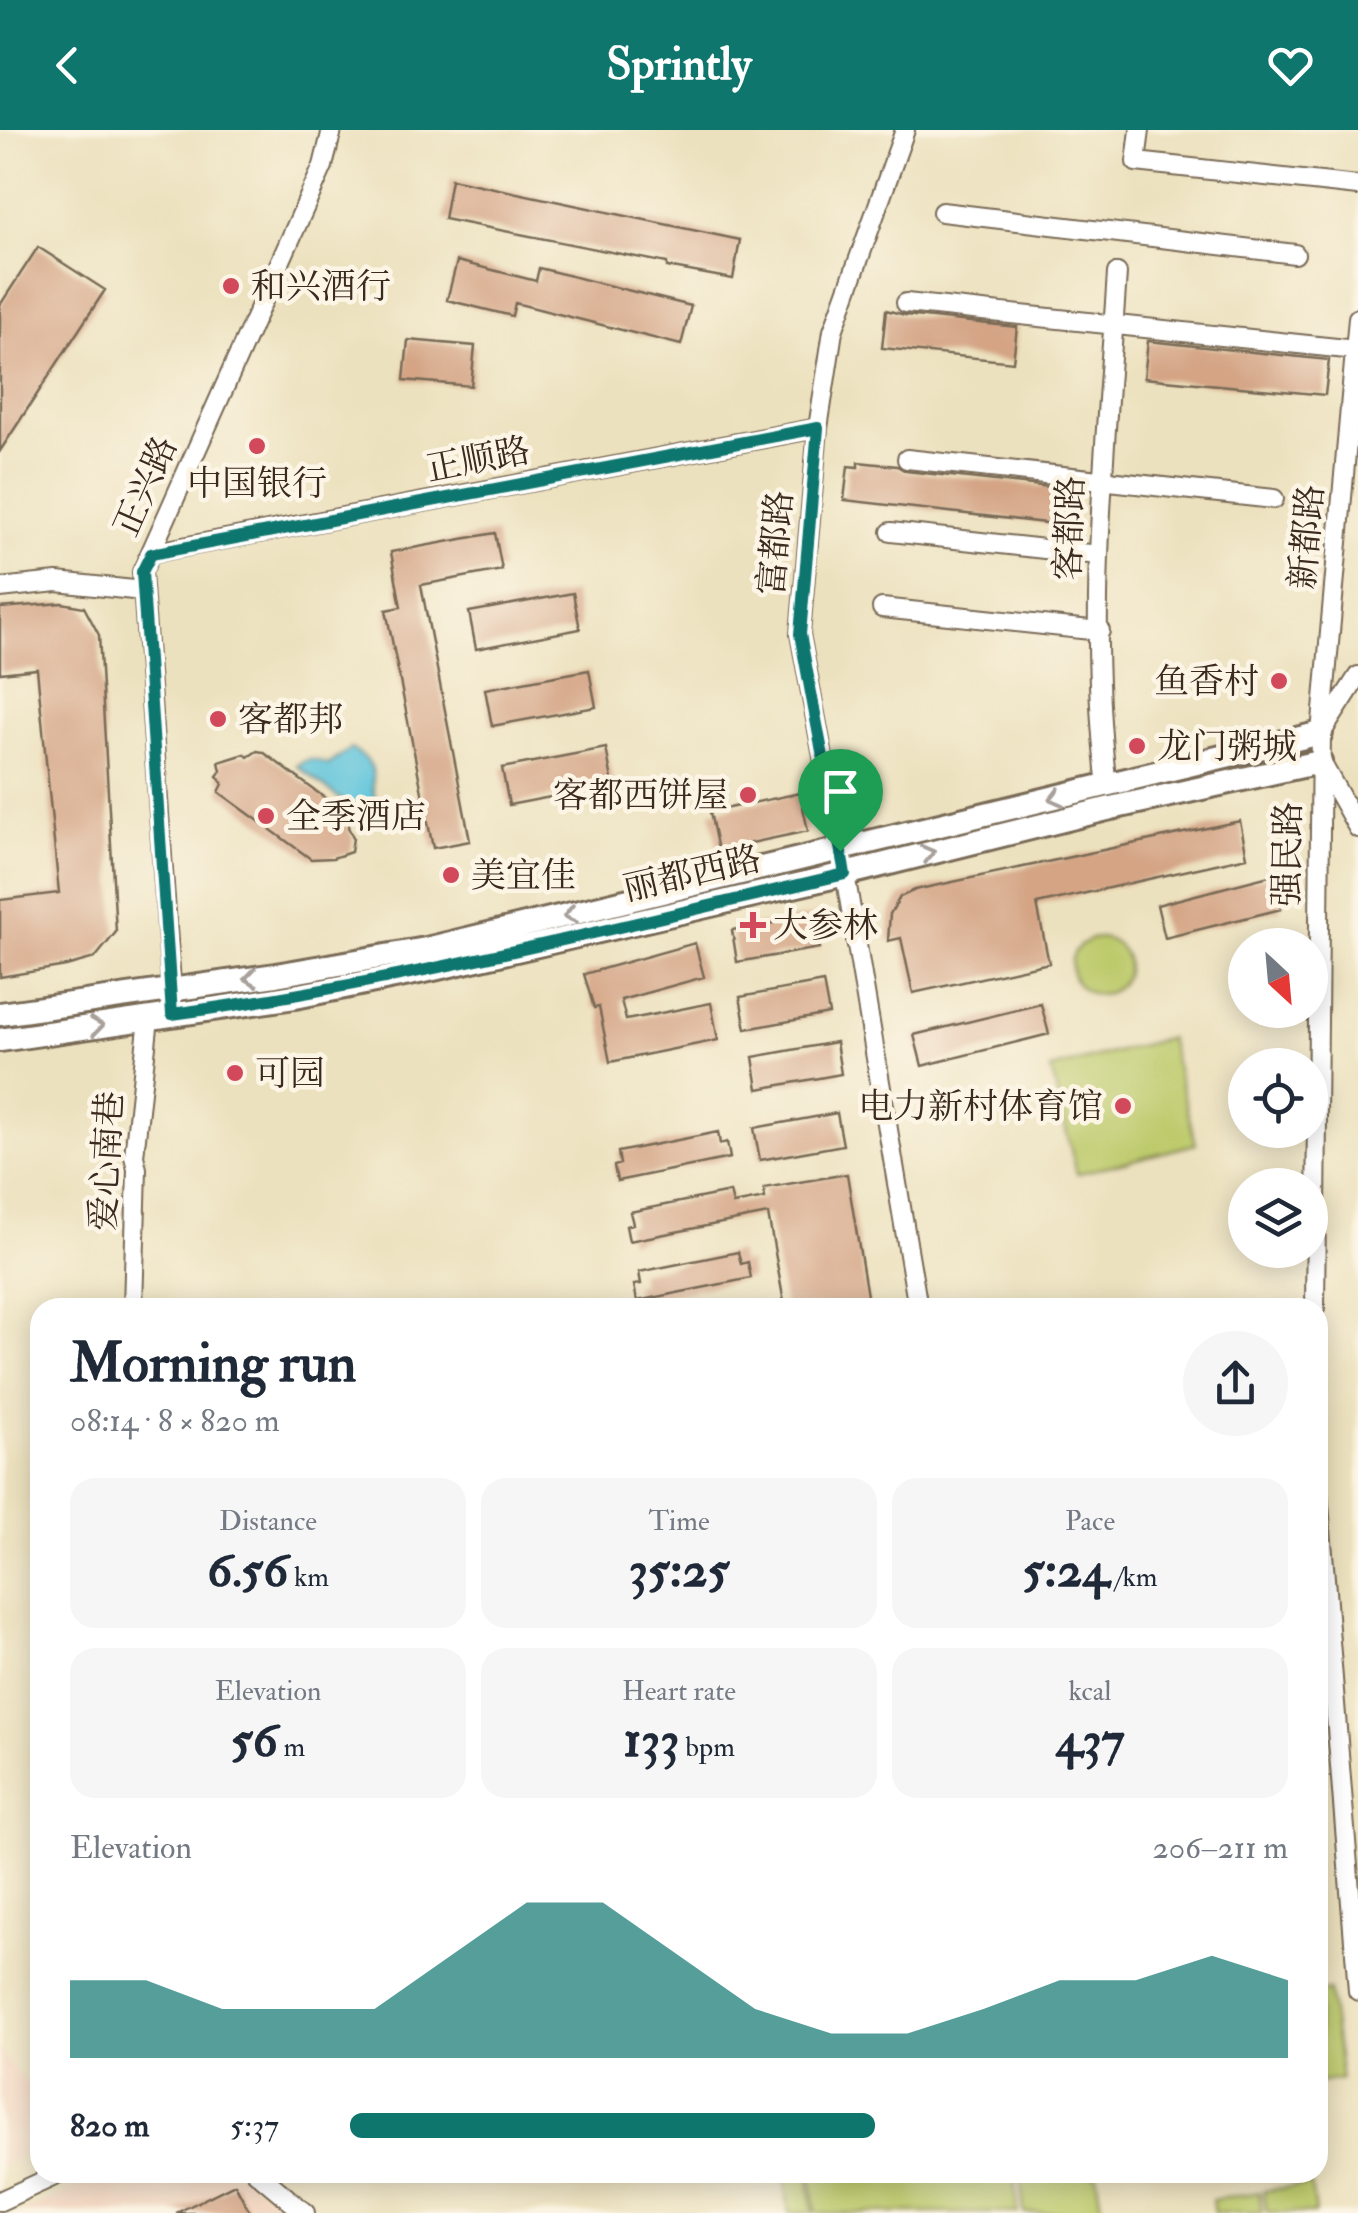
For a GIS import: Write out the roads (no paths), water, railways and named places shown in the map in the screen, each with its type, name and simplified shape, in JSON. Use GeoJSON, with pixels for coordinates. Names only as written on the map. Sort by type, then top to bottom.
{"type":"FeatureCollection","features":[{"type":"Feature","properties":{"kind":"main road","name":"丽都西路"},"geometry":{"type":"LineString","coordinates":[[843,863],[1107,786],[1320,734]]}},
{"type":"Feature","properties":{"kind":"main road","name":"丽都西路"},"geometry":{"type":"LineString","coordinates":[[0,1014],[172,1002],[1320,762]]}},
{"type":"Feature","properties":{"kind":"main road","name":"丽都西路"},"geometry":{"type":"LineString","coordinates":[[0,1040],[149,1018],[172,1002]]}},
{"type":"Feature","properties":{"kind":"street","name":"正兴路"},"geometry":{"type":"LineString","coordinates":[[172,1002],[142,572],[323,166],[332,130]]}},
{"type":"Feature","properties":{"kind":"street","name":"富都路"},"geometry":{"type":"LineString","coordinates":[[905,130],[833,331],[818,428],[800,634],[916,1298]]}},
{"type":"Feature","properties":{"kind":"street"},"geometry":{"type":"LineString","coordinates":[[1140,130],[1136,162],[1358,186]]}},
{"type":"Feature","properties":{"kind":"street"},"geometry":{"type":"LineString","coordinates":[[942,212],[1295,254]]}},
{"type":"Feature","properties":{"kind":"street","name":"客都路"},"geometry":{"type":"LineString","coordinates":[[1107,786],[1100,722],[1099,555],[1117,273]]}},
{"type":"Feature","properties":{"kind":"street"},"geometry":{"type":"LineString","coordinates":[[906,303],[1356,350]]}},
{"type":"Feature","properties":{"kind":"street","name":"新都路"},"geometry":{"type":"LineString","coordinates":[[1320,762],[1358,318]]}},
{"type":"Feature","properties":{"kind":"street","name":"正顺路"},"geometry":{"type":"LineString","coordinates":[[151,554],[818,428]]}},
{"type":"Feature","properties":{"kind":"street"},"geometry":{"type":"LineString","coordinates":[[908,459],[1274,499]]}},
{"type":"Feature","properties":{"kind":"street"},"geometry":{"type":"LineString","coordinates":[[891,532],[1099,555]]}},
{"type":"Feature","properties":{"kind":"street"},"geometry":{"type":"LineString","coordinates":[[0,588],[56,582],[144,591]]}},
{"type":"Feature","properties":{"kind":"street"},"geometry":{"type":"LineString","coordinates":[[882,608],[1100,631]]}},
{"type":"Feature","properties":{"kind":"street"},"geometry":{"type":"LineString","coordinates":[[1320,734],[1358,676]]}},
{"type":"Feature","properties":{"kind":"street"},"geometry":{"type":"LineString","coordinates":[[1320,762],[1358,828]]}},
{"type":"Feature","properties":{"kind":"street","name":"强民路"},"geometry":{"type":"LineString","coordinates":[[1315,1298],[1320,762]]}},
{"type":"Feature","properties":{"kind":"street","name":"爱心南巷"},"geometry":{"type":"LineString","coordinates":[[133,1298],[138,1170],[134,1156],[149,1018]]}},
{"type":"Feature","properties":{"kind":"street"},"geometry":{"type":"LineString","coordinates":[[1328,1719],[1358,1991]]}},
{"type":"Feature","properties":{"kind":"street"},"geometry":{"type":"LineString","coordinates":[[0,2201],[38,2183]]}},
{"type":"Feature","properties":{"kind":"street"},"geometry":{"type":"LineString","coordinates":[[269,2183],[305,2213]]}},
{"type":"Feature","properties":{"kind":"water"},"geometry":{"type":"Polygon","coordinates":[[[351,749],[372,769],[380,820],[368,820],[297,766],[312,760],[328,765],[351,749]]]}},
{"type":"Feature","properties":{"kind":"place","name":"和兴酒行"},"geometry":{"type":"Point","coordinates":[231,286]}},
{"type":"Feature","properties":{"kind":"place","name":"中国银行"},"geometry":{"type":"Point","coordinates":[257,446]}},
{"type":"Feature","properties":{"kind":"place","name":"鱼香村"},"geometry":{"type":"Point","coordinates":[1279,681]}},
{"type":"Feature","properties":{"kind":"place","name":"客都邦"},"geometry":{"type":"Point","coordinates":[218,719]}},
{"type":"Feature","properties":{"kind":"place","name":"龙门粥城"},"geometry":{"type":"Point","coordinates":[1137,746]}},
{"type":"Feature","properties":{"kind":"place","name":"客都西饼屋"},"geometry":{"type":"Point","coordinates":[748,795]}},
{"type":"Feature","properties":{"kind":"place","name":"全季酒店"},"geometry":{"type":"Point","coordinates":[266,816]}},
{"type":"Feature","properties":{"kind":"place","name":"美宜佳"},"geometry":{"type":"Point","coordinates":[451,875]}},
{"type":"Feature","properties":{"kind":"place","name":"大参林"},"geometry":{"type":"Point","coordinates":[753,925]}},
{"type":"Feature","properties":{"kind":"place","name":"可园"},"geometry":{"type":"Point","coordinates":[235,1073]}},
{"type":"Feature","properties":{"kind":"place","name":"电力新村体育馆"},"geometry":{"type":"Point","coordinates":[1123,1106]}}]}
